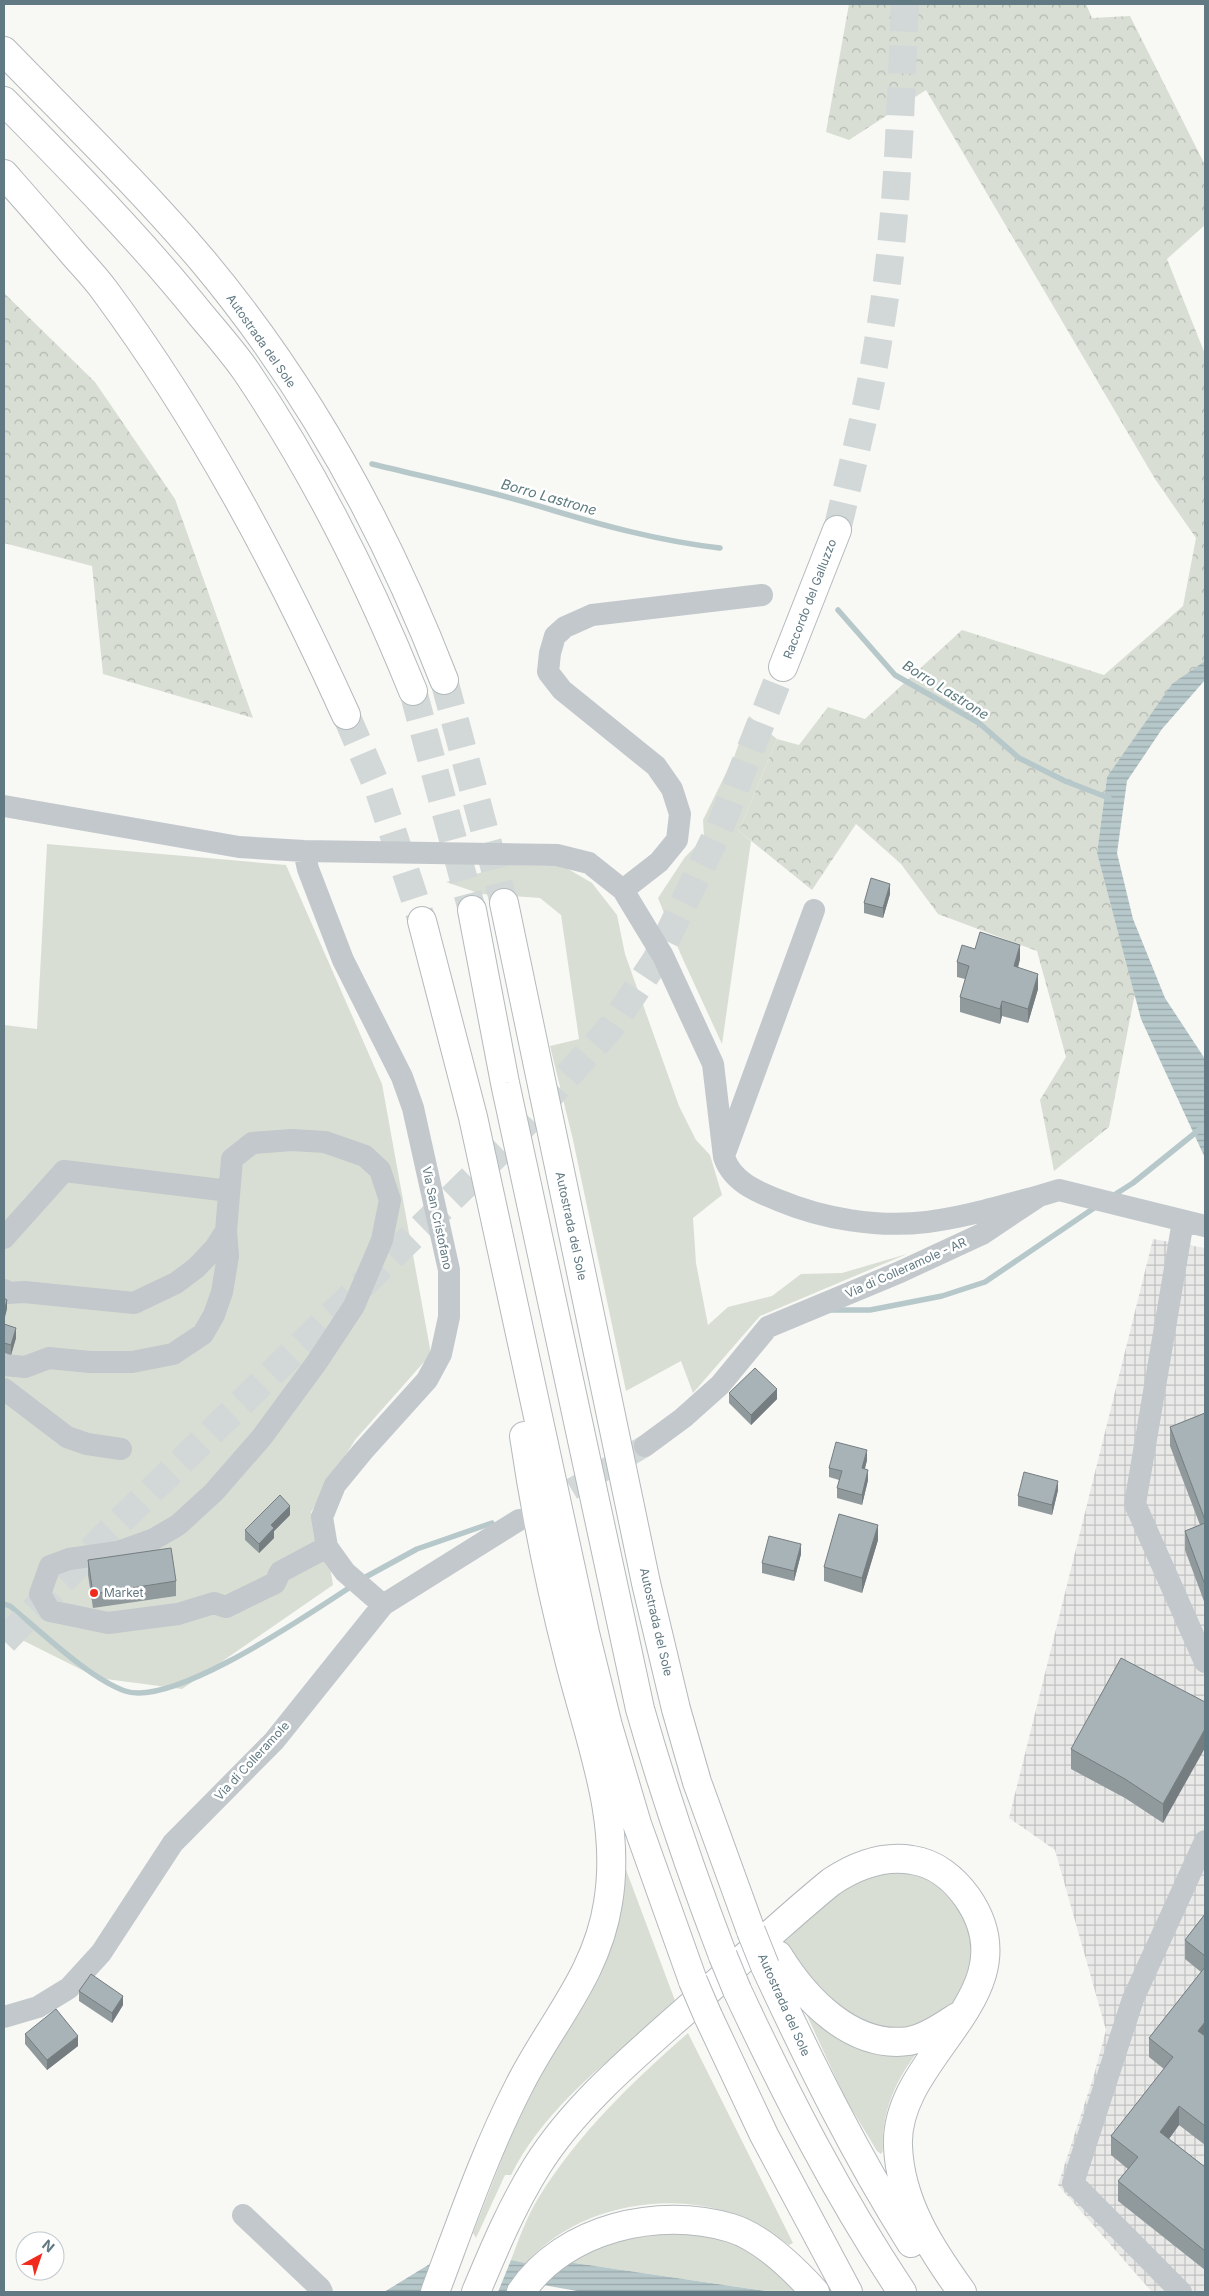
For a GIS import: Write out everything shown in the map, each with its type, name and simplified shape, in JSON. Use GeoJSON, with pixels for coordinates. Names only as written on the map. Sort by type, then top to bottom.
{"type":"FeatureCollection","features":[{"type":"Feature","properties":{"kind":"main road","name":"Autostrada del Sole"},"geometry":{"type":"LineString","coordinates":[[4,52],[120,170],[202,261],[273,354],[336,453],[389,553],[418,612],[444,680]]}},
{"type":"Feature","properties":{"kind":"main road"},"geometry":{"type":"LineString","coordinates":[[4,101],[95,193],[174,282],[245,369],[317,484],[383,617],[413,691]]}},
{"type":"Feature","properties":{"kind":"main road"},"geometry":{"type":"LineString","coordinates":[[4,174],[105,290],[166,380],[219,467],[304,621],[346,715]]}},
{"type":"Feature","properties":{"kind":"main road","name":"Raccordo del Galluzzo"},"geometry":{"type":"LineString","coordinates":[[783,667],[837,530]]}},
{"type":"Feature","properties":{"kind":"main road","name":"Autostrada del Sole"},"geometry":{"type":"LineString","coordinates":[[504,904],[646,1583],[676,1709],[697,1782],[771,1960],[807,2058],[877,2188],[951,2289]]}},
{"type":"Feature","properties":{"kind":"main road"},"geometry":{"type":"LineString","coordinates":[[472,910],[510,1102],[640,1709],[687,1860],[723,1956],[738,1990],[805,2130],[846,2205],[902,2292]]}},
{"type":"Feature","properties":{"kind":"main road"},"geometry":{"type":"LineString","coordinates":[[422,921],[473,1117],[585,1633],[608,1726],[637,1824],[693,1981],[708,2016],[764,2135],[844,2286]]}},
{"type":"Feature","properties":{"kind":"main road"},"geometry":{"type":"LineString","coordinates":[[435,2292],[503,2118],[520,2083],[569,2005],[594,1955],[608,1903],[611,1865],[610,1826],[606,1794],[568,1656],[532,1487],[522,1421],[514,1307]]}},
{"type":"Feature","properties":{"kind":"main road"},"geometry":{"type":"LineString","coordinates":[[476,2292],[498,2239],[537,2165],[590,2101],[636,2055],[823,1888],[857,1866],[884,1860],[913,1860],[940,1871],[962,1890],[976,1912],[984,1937],[983,1972],[973,1997],[965,2012],[926,2066],[915,2085],[900,2123],[898,2146],[905,2192],[914,2215],[951,2289]]}},
{"type":"Feature","properties":{"kind":"main road"},"geometry":{"type":"LineString","coordinates":[[771,1960],[792,1978],[805,1993],[842,2024],[863,2036],[881,2040],[911,2040],[942,2027],[965,2012]]}},
{"type":"Feature","properties":{"kind":"main road"},"geometry":{"type":"LineString","coordinates":[[521,2292],[544,2266],[570,2246],[595,2235],[635,2223],[678,2220],[732,2228],[768,2248],[808,2284]]}},
{"type":"Feature","properties":{"kind":"street"},"geometry":{"type":"LineString","coordinates":[[623,890],[659,862],[677,840],[680,814],[672,789],[656,766],[562,690],[548,672],[550,653],[556,636],[565,627],[592,616],[762,594]]}},
{"type":"Feature","properties":{"kind":"street"},"geometry":{"type":"LineString","coordinates":[[4,806],[239,848],[304,851],[557,855],[589,863],[623,890],[662,956],[713,1064],[724,1156],[728,1169],[738,1180],[766,1196],[808,1212],[889,1224],[926,1222],[977,1213],[1039,1196]]}},
{"type":"Feature","properties":{"kind":"street","name":"Via San Cristofano"},"geometry":{"type":"LineString","coordinates":[[304,851],[308,870],[343,960],[402,1077],[413,1108],[449,1270],[449,1317],[441,1354],[427,1380],[335,1485],[322,1517],[327,1547],[345,1572],[383,1605]]}},
{"type":"Feature","properties":{"kind":"street"},"geometry":{"type":"LineString","coordinates":[[724,1156],[814,910]]}},
{"type":"Feature","properties":{"kind":"street"},"geometry":{"type":"LineString","coordinates":[[4,1365],[25,1368],[49,1358],[90,1362],[132,1362],[173,1354],[203,1334],[214,1315],[222,1292],[228,1256],[226,1231],[232,1159],[252,1143],[292,1140],[324,1142],[366,1156],[380,1170],[390,1200],[382,1240],[354,1306],[317,1362],[262,1437],[214,1492],[178,1524],[154,1539],[118,1552],[69,1559],[50,1566],[40,1594],[50,1611],[108,1623],[178,1614],[214,1603],[221,1592],[269,1569],[280,1572],[327,1547]]}},
{"type":"Feature","properties":{"kind":"street"},"geometry":{"type":"LineString","coordinates":[[4,1238],[64,1171],[229,1191]]}},
{"type":"Feature","properties":{"kind":"street","name":"Via di Colleramole - AR"},"geometry":{"type":"LineString","coordinates":[[645,1446],[683,1418],[720,1385],[768,1327],[900,1272],[982,1234],[1039,1196],[1059,1190],[1205,1226]]}},
{"type":"Feature","properties":{"kind":"street"},"geometry":{"type":"LineString","coordinates":[[1183,1221],[1135,1504],[1205,1662]]}},
{"type":"Feature","properties":{"kind":"street"},"geometry":{"type":"LineString","coordinates":[[4,1290],[7,1293],[24,1292],[134,1303],[176,1283],[196,1268],[215,1248],[226,1231]]}},
{"type":"Feature","properties":{"kind":"street"},"geometry":{"type":"LineString","coordinates":[[4,1390],[67,1437],[87,1444],[121,1449]]}},
{"type":"Feature","properties":{"kind":"street","name":"Via di Colleramole"},"geometry":{"type":"LineString","coordinates":[[4,2017],[38,2007],[69,1988],[101,1953],[173,1843],[274,1741],[383,1605],[519,1520]]}},
{"type":"Feature","properties":{"kind":"street"},"geometry":{"type":"LineString","coordinates":[[1181,2292],[1073,2183],[1133,1999],[1205,1841]]}},
{"type":"Feature","properties":{"kind":"street"},"geometry":{"type":"LineString","coordinates":[[243,2214],[322,2292]]}},
{"type":"Feature","properties":{"kind":"shaded area"},"geometry":{"type":"Polygon","coordinates":[[[1205,661],[1205,680],[1162,729],[1127,781],[1117,853],[1133,919],[1165,998],[1205,1059],[1205,1158],[1141,1019],[1097,853],[1107,777],[1172,684],[1205,661]]]}},
{"type":"Feature","properties":{"kind":"shaded area"},"geometry":{"type":"Polygon","coordinates":[[[1153,1239],[1205,1248],[1205,2292],[1152,2292],[1058,2185],[1094,2075],[1106,2030],[1055,1850],[1009,1818],[1153,1239]]]}},
{"type":"Feature","properties":{"kind":"shaded area"},"geometry":{"type":"Polygon","coordinates":[[[511,2260],[526,2263],[506,2292],[498,2292],[511,2260]]]}},
{"type":"Feature","properties":{"kind":"shaded area"},"geometry":{"type":"Polygon","coordinates":[[[433,2262],[421,2292],[384,2292],[433,2262]]]}},
{"type":"Feature","properties":{"kind":"shaded area"},"geometry":{"type":"Polygon","coordinates":[[[568,2262],[772,2292],[583,2292],[543,2285],[568,2262]]]}},
{"type":"Feature","properties":{"kind":"green space"},"geometry":{"type":"Polygon","coordinates":[[[849,4],[1086,4],[1092,18],[1130,16],[1205,165],[1205,225],[1167,259],[1205,354],[1205,661],[1107,777],[1097,853],[1135,993],[1109,1127],[1054,1171],[1040,1100],[1066,1057],[1037,951],[938,914],[901,864],[856,824],[812,890],[739,831],[777,739],[799,745],[828,707],[865,719],[962,630],[1104,675],[1183,606],[1196,538],[1155,479],[926,90],[849,140],[826,132],[849,4]]]}},
{"type":"Feature","properties":{"kind":"green space"},"geometry":{"type":"Polygon","coordinates":[[[4,293],[95,382],[175,499],[253,718],[103,674],[92,566],[4,543],[4,293]]]}},
{"type":"Feature","properties":{"kind":"green space"},"geometry":{"type":"Polygon","coordinates":[[[749,716],[777,739],[739,831],[751,841],[722,1044],[681,955],[658,898],[685,857],[704,838],[703,820],[734,757],[749,716]]]}},
{"type":"Feature","properties":{"kind":"green space"},"geometry":{"type":"Polygon","coordinates":[[[47,844],[286,865],[382,1084],[431,1354],[355,1440],[311,1512],[327,1547],[333,1585],[182,1689],[98,1678],[4,1631],[4,1025],[37,1029],[47,844]]]}},
{"type":"Feature","properties":{"kind":"green space"},"geometry":{"type":"Polygon","coordinates":[[[509,865],[563,866],[592,883],[617,915],[625,954],[679,1106],[696,1140],[710,1155],[722,1195],[693,1218],[696,1263],[708,1325],[728,1307],[772,1296],[801,1274],[842,1273],[907,1254],[760,1316],[693,1393],[681,1361],[626,1391],[573,1140],[550,1046],[579,1039],[561,915],[540,898],[481,894],[446,882],[509,865]]]}},
{"type":"Feature","properties":{"kind":"green space"},"geometry":{"type":"Polygon","coordinates":[[[625,1867],[677,2006],[607,2061],[563,2103],[543,2126],[511,2175],[505,2175],[476,2238],[473,2233],[524,2102],[586,1999],[625,1867]]]}},
{"type":"Feature","properties":{"kind":"green space"},"geometry":{"type":"Polygon","coordinates":[[[889,1869],[924,1878],[959,1903],[967,1916],[976,1963],[955,2004],[948,2006],[932,2023],[892,2031],[842,2016],[780,1946],[830,1898],[850,1882],[862,1876],[889,1869]]]}},
{"type":"Feature","properties":{"kind":"green space"},"geometry":{"type":"Polygon","coordinates":[[[805,2011],[919,2050],[897,2084],[887,2110],[883,2151],[881,2154],[877,2151],[845,2098],[805,2011]]]}},
{"type":"Feature","properties":{"kind":"green space"},"geometry":{"type":"Polygon","coordinates":[[[688,2033],[793,2243],[789,2245],[764,2228],[744,2218],[710,2207],[682,2204],[653,2204],[624,2208],[597,2216],[570,2228],[547,2244],[526,2263],[511,2260],[535,2204],[571,2152],[607,2110],[688,2033]]]}},
{"type":"Feature","properties":{"kind":"green space"},"geometry":{"type":"Polygon","coordinates":[[[676,2229],[733,2241],[761,2256],[793,2282],[789,2286],[795,2292],[772,2292],[568,2262],[608,2240],[676,2229]]]}},
{"type":"Feature","properties":{"kind":"building"},"geometry":{"type":"Polygon","coordinates":[[[871,878],[890,884],[883,908],[864,903],[871,878]]]}},
{"type":"Feature","properties":{"kind":"building"},"geometry":{"type":"Polygon","coordinates":[[[980,932],[1020,945],[1014,966],[1038,974],[1028,1009],[1002,1001],[1000,1009],[960,997],[969,966],[957,962],[962,945],[975,949],[980,932]]]}},
{"type":"Feature","properties":{"kind":"building"},"geometry":{"type":"Polygon","coordinates":[[[4,1298],[7,1300],[4,1311],[4,1298]]]}},
{"type":"Feature","properties":{"kind":"building"},"geometry":{"type":"Polygon","coordinates":[[[4,1324],[16,1328],[11,1345],[4,1343],[4,1324]]]}},
{"type":"Feature","properties":{"kind":"building"},"geometry":{"type":"Polygon","coordinates":[[[755,1368],[777,1389],[751,1415],[729,1393],[755,1368]]]}},
{"type":"Feature","properties":{"kind":"building"},"geometry":{"type":"Polygon","coordinates":[[[1205,1413],[1205,1520],[1170,1427],[1205,1413]]]}},
{"type":"Feature","properties":{"kind":"building"},"geometry":{"type":"Polygon","coordinates":[[[836,1442],[867,1450],[862,1468],[868,1470],[862,1495],[837,1488],[842,1471],[829,1468],[836,1442]]]}},
{"type":"Feature","properties":{"kind":"building"},"geometry":{"type":"Polygon","coordinates":[[[1024,1472],[1058,1481],[1052,1505],[1018,1496],[1024,1472]]]}},
{"type":"Feature","properties":{"kind":"building"},"geometry":{"type":"Polygon","coordinates":[[[280,1495],[290,1506],[271,1525],[274,1528],[259,1544],[245,1530],[280,1495]]]}},
{"type":"Feature","properties":{"kind":"building"},"geometry":{"type":"Polygon","coordinates":[[[839,1514],[878,1525],[862,1578],[824,1567],[839,1514]]]}},
{"type":"Feature","properties":{"kind":"building"},"geometry":{"type":"Polygon","coordinates":[[[1205,1523],[1205,1585],[1185,1531],[1205,1523]]]}},
{"type":"Feature","properties":{"kind":"building"},"geometry":{"type":"Polygon","coordinates":[[[769,1536],[801,1544],[794,1571],[762,1563],[769,1536]]]}},
{"type":"Feature","properties":{"kind":"building"},"geometry":{"type":"Polygon","coordinates":[[[171,1548],[176,1581],[93,1594],[88,1560],[171,1548]]]}},
{"type":"Feature","properties":{"kind":"building"},"geometry":{"type":"Polygon","coordinates":[[[1121,1658],[1205,1702],[1205,1729],[1163,1804],[1125,1779],[1071,1749],[1121,1658]]]}},
{"type":"Feature","properties":{"kind":"building"},"geometry":{"type":"Polygon","coordinates":[[[1205,1914],[1205,1956],[1185,1940],[1205,1914]]]}},
{"type":"Feature","properties":{"kind":"building"},"geometry":{"type":"Polygon","coordinates":[[[1205,1967],[1205,2022],[1198,2031],[1205,2036],[1205,2126],[1179,2106],[1160,2132],[1205,2167],[1205,2251],[1118,2181],[1138,2157],[1111,2136],[1173,2057],[1149,2038],[1205,1967]]]}},
{"type":"Feature","properties":{"kind":"building"},"geometry":{"type":"Polygon","coordinates":[[[91,1974],[123,1996],[112,2013],[79,1991],[91,1974]]]}},
{"type":"Feature","properties":{"kind":"building"},"geometry":{"type":"Polygon","coordinates":[[[56,2009],[78,2036],[47,2060],[25,2034],[56,2009]]]}},
{"type":"Feature","properties":{"kind":"waterway","name":"Borro Lastrone"},"geometry":{"type":"LineString","coordinates":[[372,464],[500,495],[630,532],[720,548]]}},
{"type":"Feature","properties":{"kind":"waterway","name":"Borro Lastrone"},"geometry":{"type":"LineString","coordinates":[[838,610],[895,675],[979,723],[1019,758],[1065,781],[1109,798]]}},
{"type":"Feature","properties":{"kind":"waterway"},"geometry":{"type":"LineString","coordinates":[[1111,1197],[1133,1183],[1205,1125]]}},
{"type":"Feature","properties":{"kind":"waterway"},"geometry":{"type":"LineString","coordinates":[[831,1310],[870,1310],[942,1296],[985,1282],[1097,1206]]}},
{"type":"Feature","properties":{"kind":"waterway"},"geometry":{"type":"LineString","coordinates":[[362,1579],[417,1549],[492,1523]]}},
{"type":"Feature","properties":{"kind":"waterway"},"geometry":{"type":"LineString","coordinates":[[4,1604],[10,1606],[96,1676],[125,1691],[147,1692],[175,1686],[241,1655],[352,1586]]}},
{"type":"Feature","properties":{"kind":"tunnel"},"geometry":{"type":"LineString","coordinates":[[837,530],[866,405],[886,289],[895,208],[905,4]]}},
{"type":"Feature","properties":{"kind":"tunnel"},"geometry":{"type":"LineString","coordinates":[[4,1641],[109,1532],[504,1147],[612,1026],[656,960],[694,882],[720,827],[783,667]]}},
{"type":"Feature","properties":{"kind":"tunnel"},"geometry":{"type":"LineString","coordinates":[[444,680],[504,903]]}},
{"type":"Feature","properties":{"kind":"tunnel"},"geometry":{"type":"LineString","coordinates":[[413,691],[472,910]]}},
{"type":"Feature","properties":{"kind":"tunnel"},"geometry":{"type":"LineString","coordinates":[[346,715],[379,791],[422,921]]}},
{"type":"Feature","properties":{"kind":"tunnel"},"geometry":{"type":"LineString","coordinates":[[543,1506],[645,1446]]}},
{"type":"Feature","properties":{"kind":"place","name":"Market"},"geometry":{"type":"Point","coordinates":[94,1593]}}]}
